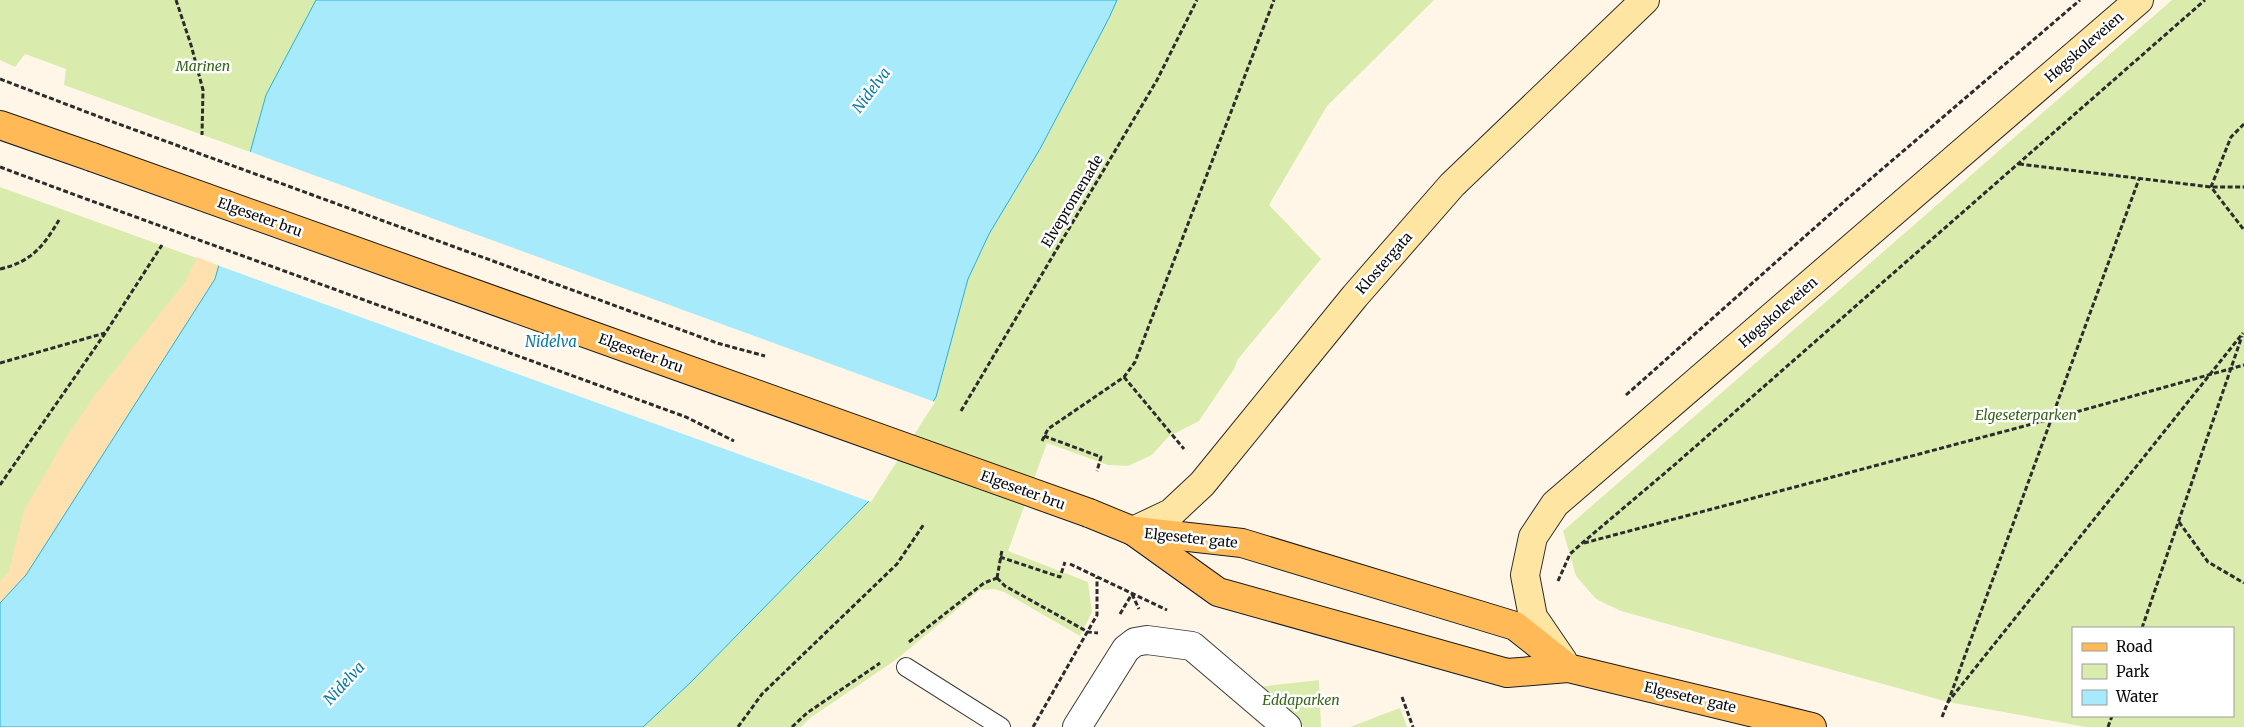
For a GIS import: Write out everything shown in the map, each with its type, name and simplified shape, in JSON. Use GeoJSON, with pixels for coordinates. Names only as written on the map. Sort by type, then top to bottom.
{"type":"FeatureCollection","features":[{"type":"Feature","properties":{"kind":"main road","name":"Klostergata"},"geometry":{"type":"LineString","coordinates":[[1134,531],[1171,513],[1202,484],[1355,296],[1452,185],[1645,0]]}},
{"type":"Feature","properties":{"kind":"main road","name":"Høgskoleveien"},"geometry":{"type":"LineString","coordinates":[[1568,668],[1533,617],[1524,575],[1533,537],[1555,504],[2139,0]]}},
{"type":"Feature","properties":{"kind":"main road","name":"Elgeseter bru"},"geometry":{"type":"LineString","coordinates":[[0,125],[1089,513],[1134,531]]}},
{"type":"Feature","properties":{"kind":"main road","name":"Elgeseter gate"},"geometry":{"type":"LineString","coordinates":[[1134,531],[1218,592],[1507,673],[1568,668],[1812,727]]}},
{"type":"Feature","properties":{"kind":"main road","name":"Elgeseter gate"},"geometry":{"type":"LineString","coordinates":[[1134,531],[1242,543],[1515,626],[1568,668]]}},
{"type":"Feature","properties":{"kind":"street"},"geometry":{"type":"LineString","coordinates":[[1076,727],[1126,649],[1135,642],[1147,640],[1192,646],[1287,727]]}},
{"type":"Feature","properties":{"kind":"lane"},"geometry":{"type":"LineString","coordinates":[[906,667],[1001,727]]}},
{"type":"Feature","properties":{"kind":"path"},"geometry":{"type":"LineString","coordinates":[[176,0],[203,90],[202,135]]}},
{"type":"Feature","properties":{"kind":"path","name":"Elvepromenade"},"geometry":{"type":"LineString","coordinates":[[961,411],[1157,80],[1197,0]]}},
{"type":"Feature","properties":{"kind":"path"},"geometry":{"type":"LineString","coordinates":[[1042,440],[1048,429],[1124,377],[1135,362],[1274,0]]}},
{"type":"Feature","properties":{"kind":"path"},"geometry":{"type":"LineString","coordinates":[[1626,395],[1846,200],[2080,0]]}},
{"type":"Feature","properties":{"kind":"path"},"geometry":{"type":"LineString","coordinates":[[1557,584],[1570,554],[1581,544],[1672,467],[2205,0]]}},
{"type":"Feature","properties":{"kind":"path"},"geometry":{"type":"LineString","coordinates":[[0,79],[717,343],[766,356]]}},
{"type":"Feature","properties":{"kind":"path"},"geometry":{"type":"LineString","coordinates":[[2211,188],[2231,137],[2244,124]]}},
{"type":"Feature","properties":{"kind":"path"},"geometry":{"type":"LineString","coordinates":[[2018,164],[2211,188],[2244,186]]}},
{"type":"Feature","properties":{"kind":"path"},"geometry":{"type":"LineString","coordinates":[[0,167],[686,417],[734,441]]}},
{"type":"Feature","properties":{"kind":"path"},"geometry":{"type":"LineString","coordinates":[[1942,717],[2139,179]]}},
{"type":"Feature","properties":{"kind":"path"},"geometry":{"type":"LineString","coordinates":[[2211,188],[2244,230]]}},
{"type":"Feature","properties":{"kind":"path"},"geometry":{"type":"LineString","coordinates":[[0,269],[18,265],[44,246],[59,220]]}},
{"type":"Feature","properties":{"kind":"path"},"geometry":{"type":"LineString","coordinates":[[0,485],[106,332],[162,245]]}},
{"type":"Feature","properties":{"kind":"path"},"geometry":{"type":"LineString","coordinates":[[0,363],[106,332]]}},
{"type":"Feature","properties":{"kind":"path"},"geometry":{"type":"LineString","coordinates":[[1948,702],[2244,332]]}},
{"type":"Feature","properties":{"kind":"path"},"geometry":{"type":"LineString","coordinates":[[2142,627],[2244,332]]}},
{"type":"Feature","properties":{"kind":"path"},"geometry":{"type":"LineString","coordinates":[[1581,544],[2051,419],[2244,365]]}},
{"type":"Feature","properties":{"kind":"path"},"geometry":{"type":"LineString","coordinates":[[1124,377],[1184,448]]}},
{"type":"Feature","properties":{"kind":"path"},"geometry":{"type":"LineString","coordinates":[[1044,436],[1101,457],[1097,471]]}},
{"type":"Feature","properties":{"kind":"path"},"geometry":{"type":"LineString","coordinates":[[2178,522],[2208,562],[2244,583]]}},
{"type":"Feature","properties":{"kind":"path"},"geometry":{"type":"LineString","coordinates":[[738,727],[762,694],[896,564],[924,524]]}},
{"type":"Feature","properties":{"kind":"path"},"geometry":{"type":"LineString","coordinates":[[1002,550],[997,578],[1005,586],[1088,632],[1102,634]]}},
{"type":"Feature","properties":{"kind":"path"},"geometry":{"type":"LineString","coordinates":[[1000,557],[1060,577],[1065,562]]}},
{"type":"Feature","properties":{"kind":"path"},"geometry":{"type":"LineString","coordinates":[[1070,564],[1176,614]]}},
{"type":"Feature","properties":{"kind":"path"},"geometry":{"type":"LineString","coordinates":[[1033,727],[1097,615],[1098,577]]}},
{"type":"Feature","properties":{"kind":"path"},"geometry":{"type":"LineString","coordinates":[[1115,622],[1132,594]]}},
{"type":"Feature","properties":{"kind":"path"},"geometry":{"type":"LineString","coordinates":[[1402,697],[1413,727]]}},
{"type":"Feature","properties":{"kind":"green space","name":"Marinen"},"geometry":{"type":"Polygon","coordinates":[[[0,0],[316,0],[266,95],[250,152],[64,85],[66,69],[25,54],[15,67],[0,60],[0,0]]]}},
{"type":"Feature","properties":{"kind":"green space"},"geometry":{"type":"Polygon","coordinates":[[[1117,0],[1434,0],[1327,106],[1269,205],[1321,259],[1238,359],[1234,369],[1199,421],[1168,437],[1152,455],[1128,466],[1108,465],[1047,443],[1008,551],[1088,582],[1092,612],[1080,636],[1004,592],[994,589],[980,590],[897,659],[810,718],[801,727],[643,727],[690,683],[869,501],[936,397],[968,279],[989,234],[1040,149],[1117,0]]]}},
{"type":"Feature","properties":{"kind":"green space","name":"Elgeseterparken"},"geometry":{"type":"Polygon","coordinates":[[[2172,0],[2244,0],[2244,727],[2086,727],[1948,702],[1621,611],[1596,599],[1576,576],[1563,531],[2172,0]]]}},
{"type":"Feature","properties":{"kind":"green space"},"geometry":{"type":"Polygon","coordinates":[[[0,187],[219,266],[0,603],[0,187]]]}},
{"type":"Feature","properties":{"kind":"green space","name":"Eddaparken"},"geometry":{"type":"Polygon","coordinates":[[[1319,680],[1321,727],[1304,727],[1258,687],[1319,680]]]}},
{"type":"Feature","properties":{"kind":"green space","name":"Eddaparken"},"geometry":{"type":"Polygon","coordinates":[[[1400,708],[1407,727],[1350,727],[1400,708]]]}},
{"type":"Feature","properties":{"kind":"sand"},"geometry":{"type":"Polygon","coordinates":[[[197,257],[219,266],[215,279],[26,575],[0,603],[0,582],[9,571],[24,511],[64,441],[95,395],[185,282],[197,257]]]}},
{"type":"Feature","properties":{"kind":"water","name":"Nidelva"},"geometry":{"type":"Polygon","coordinates":[[[316,0],[1117,0],[1040,149],[989,234],[968,279],[936,397],[869,501],[690,683],[643,727],[0,727],[0,603],[26,575],[215,279],[266,95],[316,0]]]}},
{"type":"Feature","properties":{"kind":"pier"},"geometry":{"type":"Polygon","coordinates":[[[248,151],[935,402],[871,502],[217,265],[248,151]]]}}]}
